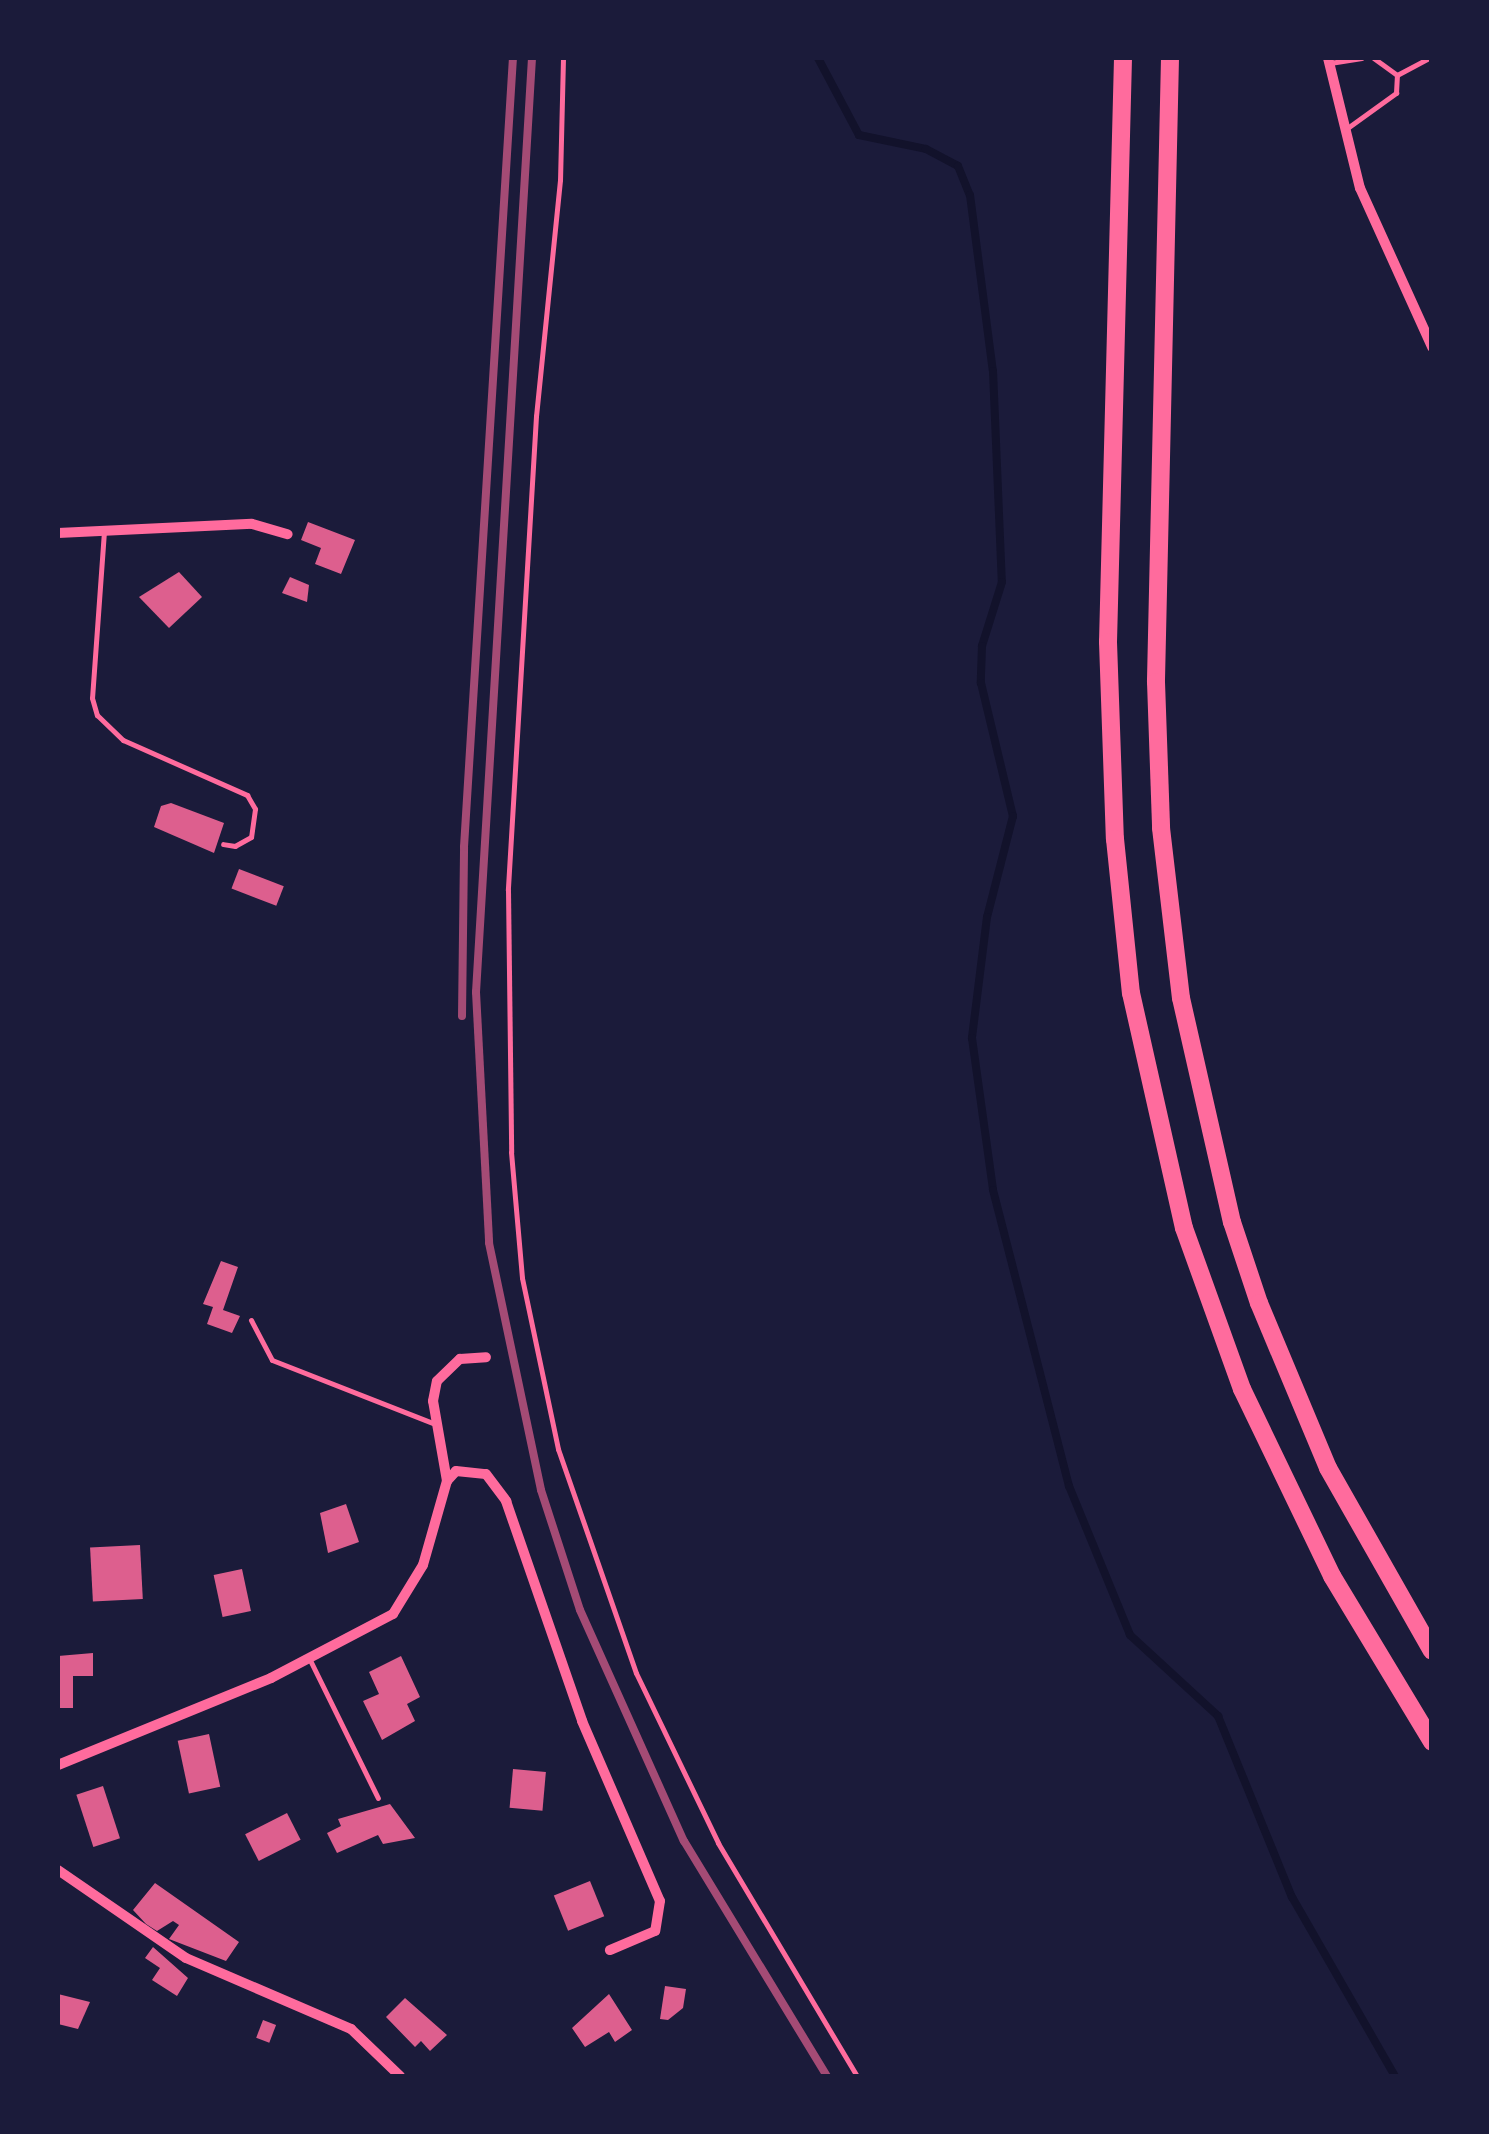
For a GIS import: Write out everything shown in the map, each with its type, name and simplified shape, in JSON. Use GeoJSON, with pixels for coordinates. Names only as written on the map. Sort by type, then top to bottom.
{"type":"FeatureCollection","features":[{"type":"Feature","properties":{"kind":"highway"},"geometry":{"type":"LineString","coordinates":[[1123,58],[1108,642],[1115,839],[1130,993],[1184,1228],[1242,1389],[1332,1576],[1432,1742]]}},
{"type":"Feature","properties":{"kind":"highway"},"geometry":{"type":"LineString","coordinates":[[1170,58],[1156,682],[1161,828],[1182,998],[1232,1222],[1259,1303],[1328,1468],[1432,1652]]}},
{"type":"Feature","properties":{"kind":"street"},"geometry":{"type":"LineString","coordinates":[[1329,60],[1343,131],[1383,246],[1432,347]]}},
{"type":"Feature","properties":{"kind":"street"},"geometry":{"type":"LineString","coordinates":[[58,532],[252,524],[288,534]]}},
{"type":"Feature","properties":{"kind":"street"},"geometry":{"type":"LineString","coordinates":[[447,1481],[435,1424],[436,1381],[460,1360],[486,1357]]}},
{"type":"Feature","properties":{"kind":"street"},"geometry":{"type":"LineString","coordinates":[[58,1765],[309,1658],[393,1614],[408,1597],[447,1481],[456,1470],[486,1474],[506,1502],[582,1721],[660,1901],[655,1931],[610,1950]]}},
{"type":"Feature","properties":{"kind":"street"},"geometry":{"type":"LineString","coordinates":[[58,1870],[186,1958],[351,2030],[400,2076]]}},
{"type":"Feature","properties":{"kind":"lane"},"geometry":{"type":"LineString","coordinates":[[562,58],[560,180],[536,416],[508,890],[512,1152],[522,1278],[558,1449],[636,1673],[718,1842],[858,2076]]}},
{"type":"Feature","properties":{"kind":"lane"},"geometry":{"type":"LineString","coordinates":[[1329,60],[1362,58]]}},
{"type":"Feature","properties":{"kind":"lane"},"geometry":{"type":"LineString","coordinates":[[1374,58],[1397,75]]}},
{"type":"Feature","properties":{"kind":"lane"},"geometry":{"type":"LineString","coordinates":[[1397,75],[1429,58]]}},
{"type":"Feature","properties":{"kind":"lane"},"geometry":{"type":"LineString","coordinates":[[1343,131],[1385,106],[1396,93],[1397,75]]}},
{"type":"Feature","properties":{"kind":"lane"},"geometry":{"type":"LineString","coordinates":[[104,531],[92,698],[97,715],[123,740],[247,795],[256,809],[251,837],[223,844]]}},
{"type":"Feature","properties":{"kind":"lane"},"geometry":{"type":"LineString","coordinates":[[251,1320],[272,1360],[435,1424]]}},
{"type":"Feature","properties":{"kind":"lane"},"geometry":{"type":"LineString","coordinates":[[309,1658],[378,1798]]}},
{"type":"Feature","properties":{"kind":"building"},"geometry":{"type":"Polygon","coordinates":[[[308,522],[355,540],[341,574],[315,564],[321,548],[301,540],[308,522]]]}},
{"type":"Feature","properties":{"kind":"building"},"geometry":{"type":"Polygon","coordinates":[[[179,572],[202,597],[169,628],[139,597],[179,572]]]}},
{"type":"Feature","properties":{"kind":"building"},"geometry":{"type":"Polygon","coordinates":[[[290,577],[309,585],[307,602],[282,593],[290,577]]]}},
{"type":"Feature","properties":{"kind":"building"},"geometry":{"type":"Polygon","coordinates":[[[171,803],[224,823],[214,853],[154,827],[161,806],[171,803]]]}},
{"type":"Feature","properties":{"kind":"building"},"geometry":{"type":"Polygon","coordinates":[[[239,869],[284,886],[276,906],[231,889],[239,869]]]}},
{"type":"Feature","properties":{"kind":"building"},"geometry":{"type":"Polygon","coordinates":[[[221,1261],[238,1267],[223,1310],[240,1316],[232,1333],[207,1324],[213,1307],[203,1304],[221,1261]]]}},
{"type":"Feature","properties":{"kind":"building"},"geometry":{"type":"Polygon","coordinates":[[[346,1504],[359,1542],[328,1553],[320,1513],[346,1504]]]}},
{"type":"Feature","properties":{"kind":"building"},"geometry":{"type":"Polygon","coordinates":[[[140,1545],[143,1599],[93,1602],[90,1548],[140,1545]]]}},
{"type":"Feature","properties":{"kind":"building"},"geometry":{"type":"Polygon","coordinates":[[[242,1569],[251,1611],[223,1617],[214,1575],[242,1569]]]}},
{"type":"Feature","properties":{"kind":"building"},"geometry":{"type":"Polygon","coordinates":[[[93,1653],[93,1676],[73,1676],[73,1708],[58,1708],[58,1656],[93,1653]]]}},
{"type":"Feature","properties":{"kind":"building"},"geometry":{"type":"Polygon","coordinates":[[[401,1656],[420,1697],[407,1704],[415,1721],[382,1740],[363,1701],[379,1694],[369,1672],[401,1656]]]}},
{"type":"Feature","properties":{"kind":"building"},"geometry":{"type":"Polygon","coordinates":[[[209,1734],[220,1787],[189,1793],[178,1741],[209,1734]]]}},
{"type":"Feature","properties":{"kind":"building"},"geometry":{"type":"Polygon","coordinates":[[[513,1769],[546,1772],[542,1811],[510,1808],[513,1769]]]}},
{"type":"Feature","properties":{"kind":"building"},"geometry":{"type":"Polygon","coordinates":[[[103,1786],[120,1838],[93,1847],[76,1795],[103,1786]]]}},
{"type":"Feature","properties":{"kind":"building"},"geometry":{"type":"Polygon","coordinates":[[[390,1804],[415,1838],[383,1844],[378,1835],[337,1853],[327,1833],[341,1826],[338,1819],[390,1804]]]}},
{"type":"Feature","properties":{"kind":"building"},"geometry":{"type":"Polygon","coordinates":[[[287,1813],[301,1840],[259,1861],[245,1834],[287,1813]]]}},
{"type":"Feature","properties":{"kind":"building"},"geometry":{"type":"Polygon","coordinates":[[[590,1881],[604,1916],[568,1931],[554,1896],[590,1881]]]}},
{"type":"Feature","properties":{"kind":"building"},"geometry":{"type":"Polygon","coordinates":[[[155,1883],[239,1942],[226,1961],[169,1939],[179,1925],[173,1921],[157,1931],[133,1910],[155,1883]]]}},
{"type":"Feature","properties":{"kind":"building"},"geometry":{"type":"Polygon","coordinates":[[[153,1947],[188,1978],[177,1996],[152,1980],[160,1968],[145,1958],[153,1947]]]}},
{"type":"Feature","properties":{"kind":"building"},"geometry":{"type":"Polygon","coordinates":[[[665,1986],[686,1989],[683,2008],[668,2020],[660,2019],[665,1986]]]}},
{"type":"Feature","properties":{"kind":"building"},"geometry":{"type":"Polygon","coordinates":[[[58,1994],[90,2002],[78,2029],[58,2024],[58,1994]]]}},
{"type":"Feature","properties":{"kind":"building"},"geometry":{"type":"Polygon","coordinates":[[[609,1994],[632,2030],[615,2042],[609,2032],[585,2047],[572,2028],[609,1994]]]}},
{"type":"Feature","properties":{"kind":"building"},"geometry":{"type":"Polygon","coordinates":[[[405,1998],[447,2035],[430,2051],[421,2041],[415,2047],[386,2017],[405,1998]]]}},
{"type":"Feature","properties":{"kind":"building"},"geometry":{"type":"Polygon","coordinates":[[[263,2020],[276,2025],[269,2043],[256,2038],[263,2020]]]}},
{"type":"Feature","properties":{"kind":"waterway"},"geometry":{"type":"LineString","coordinates":[[818,58],[859,135],[926,149],[958,166],[970,195],[993,371],[1002,582],[982,646],[981,683],[1013,816],[987,917],[972,1038],[993,1190],[1069,1486],[1130,1635],[1218,1716],[1292,1897],[1395,2076]]}},
{"type":"Feature","properties":{"kind":"railway"},"geometry":{"type":"LineString","coordinates":[[462,1016],[464,847],[513,58]]}},
{"type":"Feature","properties":{"kind":"railway"},"geometry":{"type":"LineString","coordinates":[[532,58],[476,992],[489,1243],[541,1490],[580,1610],[684,1841],[827,2076]]}}]}
